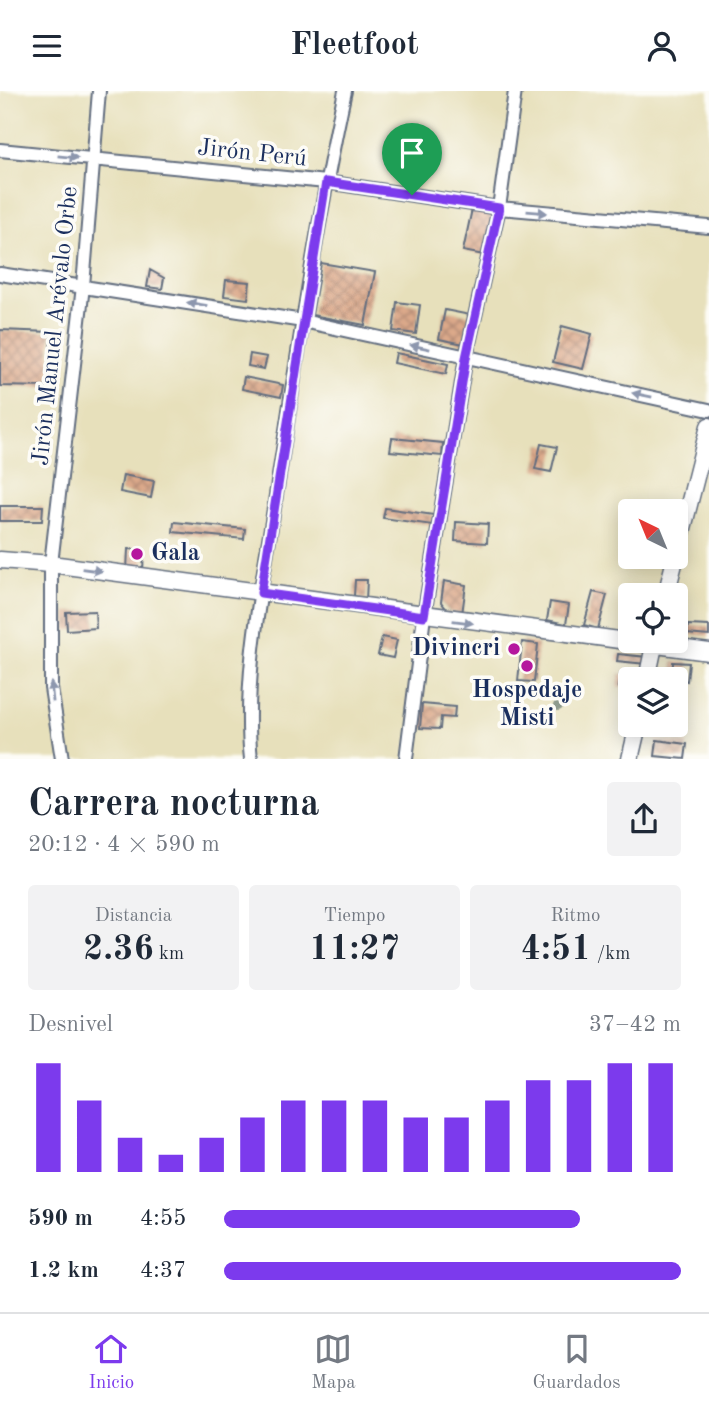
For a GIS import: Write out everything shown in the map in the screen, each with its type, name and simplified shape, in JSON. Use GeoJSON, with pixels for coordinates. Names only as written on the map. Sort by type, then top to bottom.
{"type":"FeatureCollection","features":[{"type":"Feature","properties":{"kind":"street","name":"Jirón Manuel Arévalo Orbe"},"geometry":{"type":"LineString","coordinates":[[62,759],[51,688],[51,564],[83,286],[99,91]]}},
{"type":"Feature","properties":{"kind":"street"},"geometry":{"type":"LineString","coordinates":[[251,759],[248,720],[261,593],[326,182],[345,91]]}},
{"type":"Feature","properties":{"kind":"street"},"geometry":{"type":"LineString","coordinates":[[406,759],[424,616],[466,358],[499,208],[515,91]]}},
{"type":"Feature","properties":{"kind":"street","name":"Jirón Perú"},"geometry":{"type":"LineString","coordinates":[[0,150],[326,182],[499,208],[709,227]]}},
{"type":"Feature","properties":{"kind":"street"},"geometry":{"type":"LineString","coordinates":[[0,274],[303,321],[709,410]]}},
{"type":"Feature","properties":{"kind":"street"},"geometry":{"type":"LineString","coordinates":[[669,583],[709,426]]}},
{"type":"Feature","properties":{"kind":"street"},"geometry":{"type":"LineString","coordinates":[[0,560],[51,564],[424,616],[618,639]]}},
{"type":"Feature","properties":{"kind":"street"},"geometry":{"type":"LineString","coordinates":[[688,649],[709,652]]}},
{"type":"Feature","properties":{"kind":"street"},"geometry":{"type":"LineString","coordinates":[[631,759],[636,737]]}},
{"type":"Feature","properties":{"kind":"building"},"geometry":{"type":"Polygon","coordinates":[[[472,209],[493,213],[484,255],[463,251],[472,209]]]}},
{"type":"Feature","properties":{"kind":"building"},"geometry":{"type":"Polygon","coordinates":[[[321,263],[375,272],[365,325],[312,315],[321,263]]]}},
{"type":"Feature","properties":{"kind":"building"},"geometry":{"type":"Polygon","coordinates":[[[150,270],[164,278],[162,289],[147,287],[150,270]]]}},
{"type":"Feature","properties":{"kind":"building"},"geometry":{"type":"Polygon","coordinates":[[[226,280],[250,282],[248,299],[224,296],[226,280]]]}},
{"type":"Feature","properties":{"kind":"building"},"geometry":{"type":"Polygon","coordinates":[[[397,302],[420,305],[416,334],[393,331],[397,302]]]}},
{"type":"Feature","properties":{"kind":"building"},"geometry":{"type":"Polygon","coordinates":[[[445,310],[470,315],[464,344],[439,339],[445,310]]]}},
{"type":"Feature","properties":{"kind":"building"},"geometry":{"type":"Polygon","coordinates":[[[562,326],[592,334],[583,369],[553,362],[562,326]]]}},
{"type":"Feature","properties":{"kind":"building"},"geometry":{"type":"Polygon","coordinates":[[[0,330],[51,332],[49,387],[0,386],[0,330]]]}},
{"type":"Feature","properties":{"kind":"building"},"geometry":{"type":"Polygon","coordinates":[[[396,353],[448,364],[446,374],[394,363],[396,353]]]}},
{"type":"Feature","properties":{"kind":"building"},"geometry":{"type":"Polygon","coordinates":[[[250,354],[267,357],[264,369],[248,366],[250,354]]]}},
{"type":"Feature","properties":{"kind":"building"},"geometry":{"type":"Polygon","coordinates":[[[244,377],[283,385],[281,397],[242,389],[244,377]]]}},
{"type":"Feature","properties":{"kind":"building"},"geometry":{"type":"Polygon","coordinates":[[[392,438],[443,443],[442,456],[390,451],[392,438]]]}},
{"type":"Feature","properties":{"kind":"building"},"geometry":{"type":"Polygon","coordinates":[[[541,444],[557,447],[551,472],[535,469],[541,444]]]}},
{"type":"Feature","properties":{"kind":"building"},"geometry":{"type":"Polygon","coordinates":[[[123,475],[154,481],[151,498],[120,492],[123,475]]]}},
{"type":"Feature","properties":{"kind":"building"},"geometry":{"type":"Polygon","coordinates":[[[0,506],[43,506],[42,521],[0,521],[0,506]]]}},
{"type":"Feature","properties":{"kind":"building"},"geometry":{"type":"Polygon","coordinates":[[[385,508],[434,515],[432,525],[383,518],[385,508]]]}},
{"type":"Feature","properties":{"kind":"building"},"geometry":{"type":"Polygon","coordinates":[[[174,522],[245,529],[244,539],[173,532],[174,522]]]}},
{"type":"Feature","properties":{"kind":"building"},"geometry":{"type":"Polygon","coordinates":[[[456,522],[488,524],[487,543],[455,541],[456,522]]]}},
{"type":"Feature","properties":{"kind":"building"},"geometry":{"type":"Polygon","coordinates":[[[128,549],[144,550],[143,572],[127,570],[128,549]]]}},
{"type":"Feature","properties":{"kind":"building"},"geometry":{"type":"Polygon","coordinates":[[[355,580],[367,580],[366,600],[354,596],[355,580]]]}},
{"type":"Feature","properties":{"kind":"building"},"geometry":{"type":"Polygon","coordinates":[[[444,581],[466,585],[462,614],[449,612],[441,602],[444,581]]]}},
{"type":"Feature","properties":{"kind":"building"},"geometry":{"type":"Polygon","coordinates":[[[593,592],[607,595],[598,629],[584,625],[593,592]]]}},
{"type":"Feature","properties":{"kind":"building"},"geometry":{"type":"Polygon","coordinates":[[[550,602],[569,605],[566,624],[547,620],[550,602]]]}},
{"type":"Feature","properties":{"kind":"building"},"geometry":{"type":"Polygon","coordinates":[[[95,611],[96,628],[67,630],[66,612],[95,611]]]}},
{"type":"Feature","properties":{"kind":"building"},"geometry":{"type":"Polygon","coordinates":[[[688,625],[709,626],[709,636],[688,634],[688,625]]]}},
{"type":"Feature","properties":{"kind":"building"},"geometry":{"type":"Polygon","coordinates":[[[382,637],[397,640],[393,658],[378,655],[382,637]]]}},
{"type":"Feature","properties":{"kind":"building"},"geometry":{"type":"Polygon","coordinates":[[[522,642],[538,644],[534,682],[518,681],[522,642]]]}},
{"type":"Feature","properties":{"kind":"building"},"geometry":{"type":"Polygon","coordinates":[[[618,654],[647,657],[646,664],[617,661],[618,654]]]}},
{"type":"Feature","properties":{"kind":"building"},"geometry":{"type":"Polygon","coordinates":[[[673,662],[689,663],[688,672],[688,667],[673,667],[673,662]]]}},
{"type":"Feature","properties":{"kind":"building"},"geometry":{"type":"Polygon","coordinates":[[[422,704],[455,707],[454,718],[441,717],[440,729],[420,728],[422,704]]]}},
{"type":"Feature","properties":{"kind":"building"},"geometry":{"type":"Polygon","coordinates":[[[657,740],[687,744],[685,759],[655,756],[657,740]]]}},
{"type":"Feature","properties":{"kind":"place","name":"Gala"},"geometry":{"type":"Point","coordinates":[137,554]}},
{"type":"Feature","properties":{"kind":"place","name":"Divincri"},"geometry":{"type":"Point","coordinates":[514,649]}},
{"type":"Feature","properties":{"kind":"place","name":"Hospedaje Misti"},"geometry":{"type":"Point","coordinates":[527,666]}},
{"type":"Feature","properties":{"kind":"route"},"geometry":{"type":"LineString","coordinates":[[326,182],[412,195],[499,208],[466,358],[424,616],[261,593],[326,182]]}}]}
